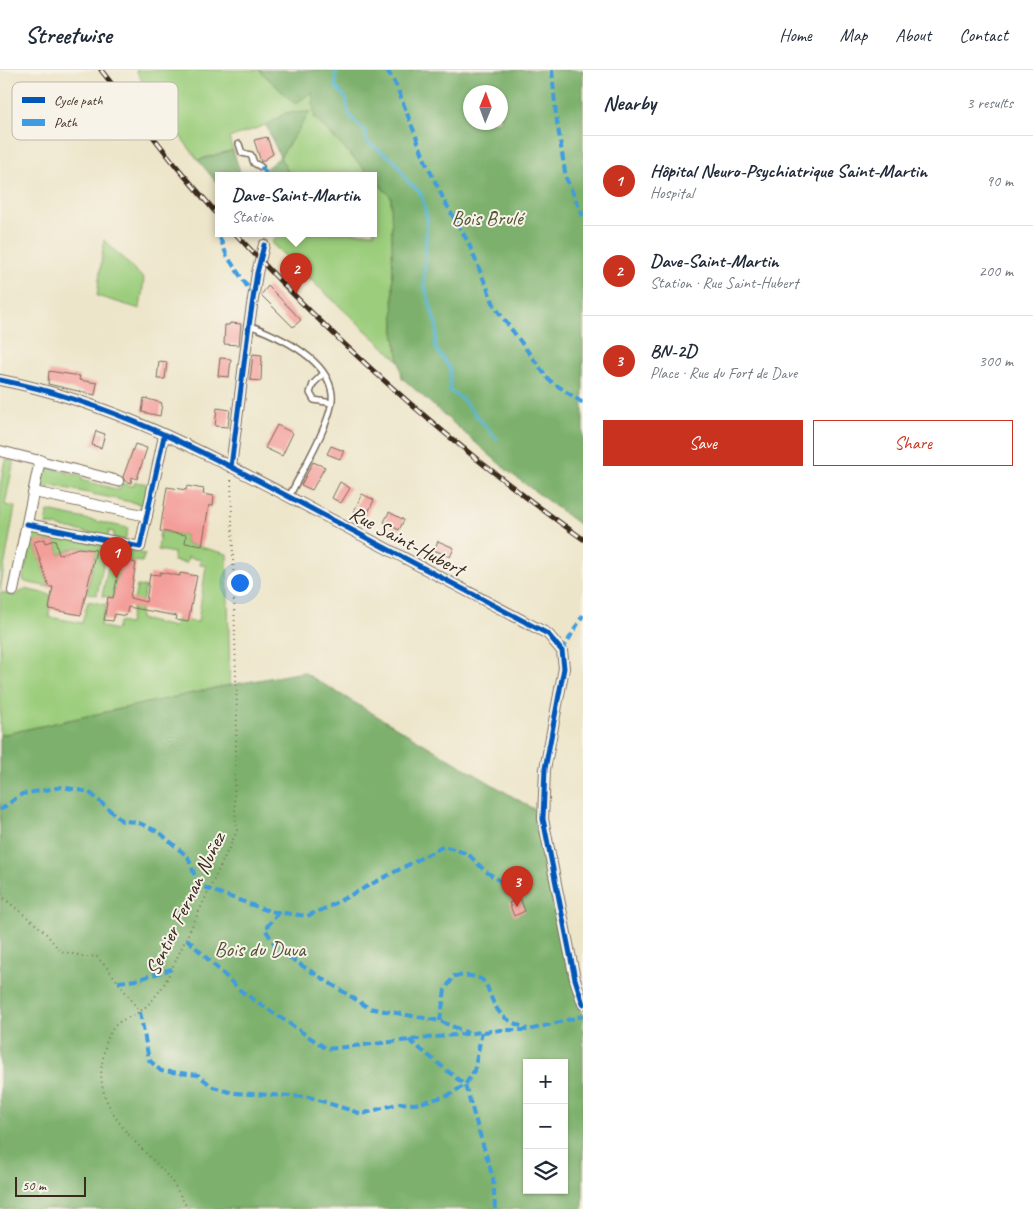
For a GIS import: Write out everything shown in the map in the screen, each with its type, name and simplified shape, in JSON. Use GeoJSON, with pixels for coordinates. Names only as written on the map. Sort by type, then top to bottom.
{"type":"FeatureCollection","features":[{"type":"Feature","properties":{"kind":"street"},"geometry":{"type":"LineString","coordinates":[[231,467],[249,325],[257,273],[264,245]]}},
{"type":"Feature","properties":{"kind":"street","name":"Rue Saint-Hubert"},"geometry":{"type":"LineString","coordinates":[[0,380],[25,385],[114,412],[231,467],[548,634],[562,651],[562,685],[545,769],[543,819],[575,979],[583,1004]]}},
{"type":"Feature","properties":{"kind":"street"},"geometry":{"type":"LineString","coordinates":[[27,524],[140,547],[164,436]]}},
{"type":"Feature","properties":{"kind":"street"},"geometry":{"type":"LineString","coordinates":[[0,451],[118,481]]}},
{"type":"Feature","properties":{"kind":"street"},"geometry":{"type":"LineString","coordinates":[[13,591],[40,460]]}},
{"type":"Feature","properties":{"kind":"street"},"geometry":{"type":"LineString","coordinates":[[34,492],[147,516]]}},
{"type":"Feature","properties":{"kind":"lane"},"geometry":{"type":"LineString","coordinates":[[239,144],[242,153],[251,155],[254,163],[261,167]]}},
{"type":"Feature","properties":{"kind":"lane"},"geometry":{"type":"LineString","coordinates":[[249,325],[284,339],[302,351],[323,374],[332,393],[329,415],[289,497]]}},
{"type":"Feature","properties":{"kind":"lane"},"geometry":{"type":"LineString","coordinates":[[323,374],[313,384],[310,393],[314,400],[332,402]]}},
{"type":"Feature","properties":{"kind":"path"},"geometry":{"type":"LineString","coordinates":[[0,895],[44,931],[60,951],[86,957],[96,956],[109,970],[140,1012]]}},
{"type":"Feature","properties":{"kind":"green space"},"geometry":{"type":"Polygon","coordinates":[[[136,70],[259,70],[295,103],[312,92],[315,118],[367,172],[288,172],[280,157],[310,112],[286,113],[266,125],[229,138],[233,150],[198,160],[178,133],[178,82],[142,82],[136,70]]]}},
{"type":"Feature","properties":{"kind":"green space","name":"Bois Brulé"},"geometry":{"type":"Polygon","coordinates":[[[259,70],[583,70],[583,527],[509,472],[402,378],[394,332],[391,197],[377,182],[377,172],[367,172],[315,118],[312,92],[295,104],[259,70]]]}},
{"type":"Feature","properties":{"kind":"green space"},"geometry":{"type":"Polygon","coordinates":[[[310,112],[280,157],[266,125],[286,113],[310,112]]]}},
{"type":"Feature","properties":{"kind":"green space"},"geometry":{"type":"Polygon","coordinates":[[[233,150],[240,172],[215,172],[215,180],[198,160],[233,150]]]}},
{"type":"Feature","properties":{"kind":"green space"},"geometry":{"type":"Polygon","coordinates":[[[280,157],[288,172],[263,172],[280,157]]]}},
{"type":"Feature","properties":{"kind":"green space"},"geometry":{"type":"Polygon","coordinates":[[[377,182],[391,197],[394,332],[399,361],[271,243],[276,237],[377,237],[377,182]]]}},
{"type":"Feature","properties":{"kind":"green space"},"geometry":{"type":"Polygon","coordinates":[[[104,240],[144,279],[140,309],[97,296],[104,240]]]}},
{"type":"Feature","properties":{"kind":"green space"},"geometry":{"type":"Polygon","coordinates":[[[5,459],[14,460],[5,505],[15,507],[0,590],[0,486],[5,459]]]}},
{"type":"Feature","properties":{"kind":"green space"},"geometry":{"type":"Polygon","coordinates":[[[46,467],[82,476],[82,480],[119,490],[123,483],[133,486],[135,482],[149,484],[143,509],[140,510],[140,504],[50,485],[48,491],[44,491],[41,484],[46,467]]]}},
{"type":"Feature","properties":{"kind":"green space"},"geometry":{"type":"Polygon","coordinates":[[[48,511],[128,528],[125,540],[113,538],[114,532],[109,531],[108,537],[46,524],[48,511]]]}},
{"type":"Feature","properties":{"kind":"green space"},"geometry":{"type":"Polygon","coordinates":[[[36,531],[107,546],[97,595],[87,593],[96,550],[77,547],[59,555],[55,540],[45,543],[34,542],[49,587],[25,582],[23,579],[32,533],[36,531]]]}},
{"type":"Feature","properties":{"kind":"green space"},"geometry":{"type":"Polygon","coordinates":[[[160,531],[186,535],[185,543],[227,554],[230,685],[0,735],[0,592],[15,596],[25,589],[51,595],[49,617],[82,623],[88,601],[107,605],[100,626],[116,630],[119,622],[129,624],[137,586],[146,587],[140,609],[140,619],[174,627],[176,620],[198,622],[206,566],[200,565],[201,560],[188,557],[187,563],[173,561],[174,553],[158,550],[160,531]]]}},
{"type":"Feature","properties":{"kind":"green space"},"geometry":{"type":"Polygon","coordinates":[[[112,547],[145,554],[142,562],[121,560],[113,598],[102,596],[112,547]]]}},
{"type":"Feature","properties":{"kind":"green space","name":"Bois du Duva"},"geometry":{"type":"Polygon","coordinates":[[[303,672],[537,811],[564,948],[583,1016],[583,1209],[0,1209],[0,735],[230,685],[303,672]]]}},
{"type":"Feature","properties":{"kind":"building"},"geometry":{"type":"Polygon","coordinates":[[[267,137],[273,154],[261,162],[254,140],[267,137]]]}},
{"type":"Feature","properties":{"kind":"building"},"geometry":{"type":"Polygon","coordinates":[[[268,286],[301,320],[293,327],[261,295],[268,286]]]}},
{"type":"Feature","properties":{"kind":"building"},"geometry":{"type":"Polygon","coordinates":[[[230,323],[241,324],[239,345],[224,344],[225,325],[230,323]]]}},
{"type":"Feature","properties":{"kind":"building"},"geometry":{"type":"Polygon","coordinates":[[[253,354],[262,355],[261,381],[250,380],[253,354]]]}},
{"type":"Feature","properties":{"kind":"building"},"geometry":{"type":"Polygon","coordinates":[[[220,358],[231,359],[229,377],[218,376],[220,358]]]}},
{"type":"Feature","properties":{"kind":"building"},"geometry":{"type":"Polygon","coordinates":[[[159,361],[167,362],[165,379],[157,379],[159,361]]]}},
{"type":"Feature","properties":{"kind":"building"},"geometry":{"type":"Polygon","coordinates":[[[49,371],[80,376],[79,380],[97,383],[95,395],[48,384],[49,371]]]}},
{"type":"Feature","properties":{"kind":"building"},"geometry":{"type":"Polygon","coordinates":[[[144,398],[162,403],[160,416],[142,412],[144,398]]]}},
{"type":"Feature","properties":{"kind":"building"},"geometry":{"type":"Polygon","coordinates":[[[217,408],[230,410],[228,427],[215,426],[217,408]]]}},
{"type":"Feature","properties":{"kind":"building"},"geometry":{"type":"Polygon","coordinates":[[[277,425],[293,433],[282,456],[265,448],[277,425]]]}},
{"type":"Feature","properties":{"kind":"building"},"geometry":{"type":"Polygon","coordinates":[[[96,431],[105,434],[101,448],[92,445],[96,431]]]}},
{"type":"Feature","properties":{"kind":"building"},"geometry":{"type":"Polygon","coordinates":[[[135,444],[147,448],[137,479],[132,477],[131,483],[125,481],[123,477],[135,444]]]}},
{"type":"Feature","properties":{"kind":"building"},"geometry":{"type":"Polygon","coordinates":[[[331,446],[344,451],[340,459],[327,454],[331,446]]]}},
{"type":"Feature","properties":{"kind":"building"},"geometry":{"type":"Polygon","coordinates":[[[313,462],[325,467],[312,490],[301,485],[313,462]]]}},
{"type":"Feature","properties":{"kind":"building"},"geometry":{"type":"Polygon","coordinates":[[[340,482],[350,488],[341,503],[332,498],[340,482]]]}},
{"type":"Feature","properties":{"kind":"building"},"geometry":{"type":"Polygon","coordinates":[[[187,486],[204,489],[203,494],[214,496],[213,506],[209,505],[202,546],[185,543],[186,535],[160,531],[167,487],[186,490],[187,486]]]}},
{"type":"Feature","properties":{"kind":"building"},"geometry":{"type":"Polygon","coordinates":[[[362,494],[374,500],[366,517],[354,511],[362,494]]]}},
{"type":"Feature","properties":{"kind":"building"},"geometry":{"type":"Polygon","coordinates":[[[389,512],[404,520],[399,530],[384,522],[389,512]]]}},
{"type":"Feature","properties":{"kind":"building"},"geometry":{"type":"Polygon","coordinates":[[[44,539],[45,543],[55,540],[59,555],[78,548],[96,550],[81,615],[49,609],[53,587],[49,587],[34,542],[44,539]]]}},
{"type":"Feature","properties":{"kind":"building"},"geometry":{"type":"Polygon","coordinates":[[[438,541],[454,548],[450,557],[434,550],[438,541]]]}},
{"type":"Feature","properties":{"kind":"building"},"geometry":{"type":"Polygon","coordinates":[[[121,559],[136,563],[130,598],[146,602],[150,574],[160,575],[160,572],[180,576],[180,573],[197,576],[188,622],[176,620],[177,616],[128,607],[126,616],[115,614],[113,621],[104,620],[108,597],[113,598],[121,559]]]}},
{"type":"Feature","properties":{"kind":"building"},"geometry":{"type":"Polygon","coordinates":[[[520,898],[525,911],[514,916],[509,903],[520,898]]]}},
{"type":"Feature","properties":{"kind":"waterway"},"geometry":{"type":"LineString","coordinates":[[336,70],[336,87],[346,98],[349,115],[366,132],[367,142],[395,161],[408,182],[421,193],[427,218],[424,284],[437,328],[435,347],[450,369],[450,391],[461,398],[497,439]]}},
{"type":"Feature","properties":{"kind":"railway"},"geometry":{"type":"LineString","coordinates":[[101,70],[110,82]]}},
{"type":"Feature","properties":{"kind":"railway"},"geometry":{"type":"LineString","coordinates":[[156,140],[215,212]]}},
{"type":"Feature","properties":{"kind":"railway"},"geometry":{"type":"LineString","coordinates":[[239,237],[316,317],[401,395],[490,469],[583,539]]}},
{"type":"Feature","properties":{"kind":"marked path"},"geometry":{"type":"LineString","coordinates":[[387,70],[396,85],[427,165],[446,204],[468,242],[495,307],[549,380],[583,403]]}},
{"type":"Feature","properties":{"kind":"marked path"},"geometry":{"type":"LineString","coordinates":[[552,70],[556,115],[566,178],[583,216]]}},
{"type":"Feature","properties":{"kind":"marked path"},"geometry":{"type":"LineString","coordinates":[[261,167],[265,172]]}},
{"type":"Feature","properties":{"kind":"marked path"},"geometry":{"type":"LineString","coordinates":[[220,238],[227,256],[253,295]]}},
{"type":"Feature","properties":{"kind":"marked path"},"geometry":{"type":"LineString","coordinates":[[562,651],[583,615]]}},
{"type":"Feature","properties":{"kind":"marked path"},"geometry":{"type":"LineString","coordinates":[[0,810],[22,794],[62,787],[89,792],[122,821],[137,822],[159,832],[188,857],[197,882],[208,889],[269,911],[307,916],[326,908],[444,846],[468,854],[485,871],[505,884]]}},
{"type":"Feature","properties":{"kind":"marked path"},"geometry":{"type":"LineString","coordinates":[[279,912],[265,929],[279,951],[369,1008],[440,1021],[468,1033]]}},
{"type":"Feature","properties":{"kind":"marked path"},"geometry":{"type":"LineString","coordinates":[[187,939],[241,991],[327,1049],[501,1030],[529,1030],[583,1016]]}},
{"type":"Feature","properties":{"kind":"marked path"},"geometry":{"type":"LineString","coordinates":[[118,982],[136,980],[172,969]]}},
{"type":"Feature","properties":{"kind":"marked path"},"geometry":{"type":"LineString","coordinates":[[440,1021],[445,990],[454,976],[468,976],[477,977],[486,984],[494,1004],[502,1016],[527,1029]]}},
{"type":"Feature","properties":{"kind":"marked path"},"geometry":{"type":"LineString","coordinates":[[140,1012],[149,1060],[161,1071],[198,1075],[213,1087],[233,1093],[309,1097],[362,1114],[400,1103],[415,1104],[447,1096],[465,1085],[474,1071],[482,1032]]}},
{"type":"Feature","properties":{"kind":"marked path"},"geometry":{"type":"LineString","coordinates":[[409,1040],[465,1085],[493,1178],[495,1209]]}},
{"type":"Feature","properties":{"kind":"cycle path"},"geometry":{"type":"LineString","coordinates":[[231,467],[248,332],[257,273],[264,245]]}},
{"type":"Feature","properties":{"kind":"cycle path"},"geometry":{"type":"LineString","coordinates":[[0,380],[41,389],[121,416],[160,432],[236,469],[548,634],[562,651],[564,668],[545,769],[543,819],[575,979],[583,1004]]}},
{"type":"Feature","properties":{"kind":"cycle path"},"geometry":{"type":"LineString","coordinates":[[27,524],[140,547],[164,436]]}},
{"type":"Feature","properties":{"kind":"place","name":"Dave-Saint-Martin"},"geometry":{"type":"Point","coordinates":[296,294]}},
{"type":"Feature","properties":{"kind":"place","name":"Hôpital Neuro-Psychiatrique Saint-Martin"},"geometry":{"type":"Point","coordinates":[116,578]}},
{"type":"Feature","properties":{"kind":"place","name":"BN-2D"},"geometry":{"type":"Point","coordinates":[517,907]}}]}
